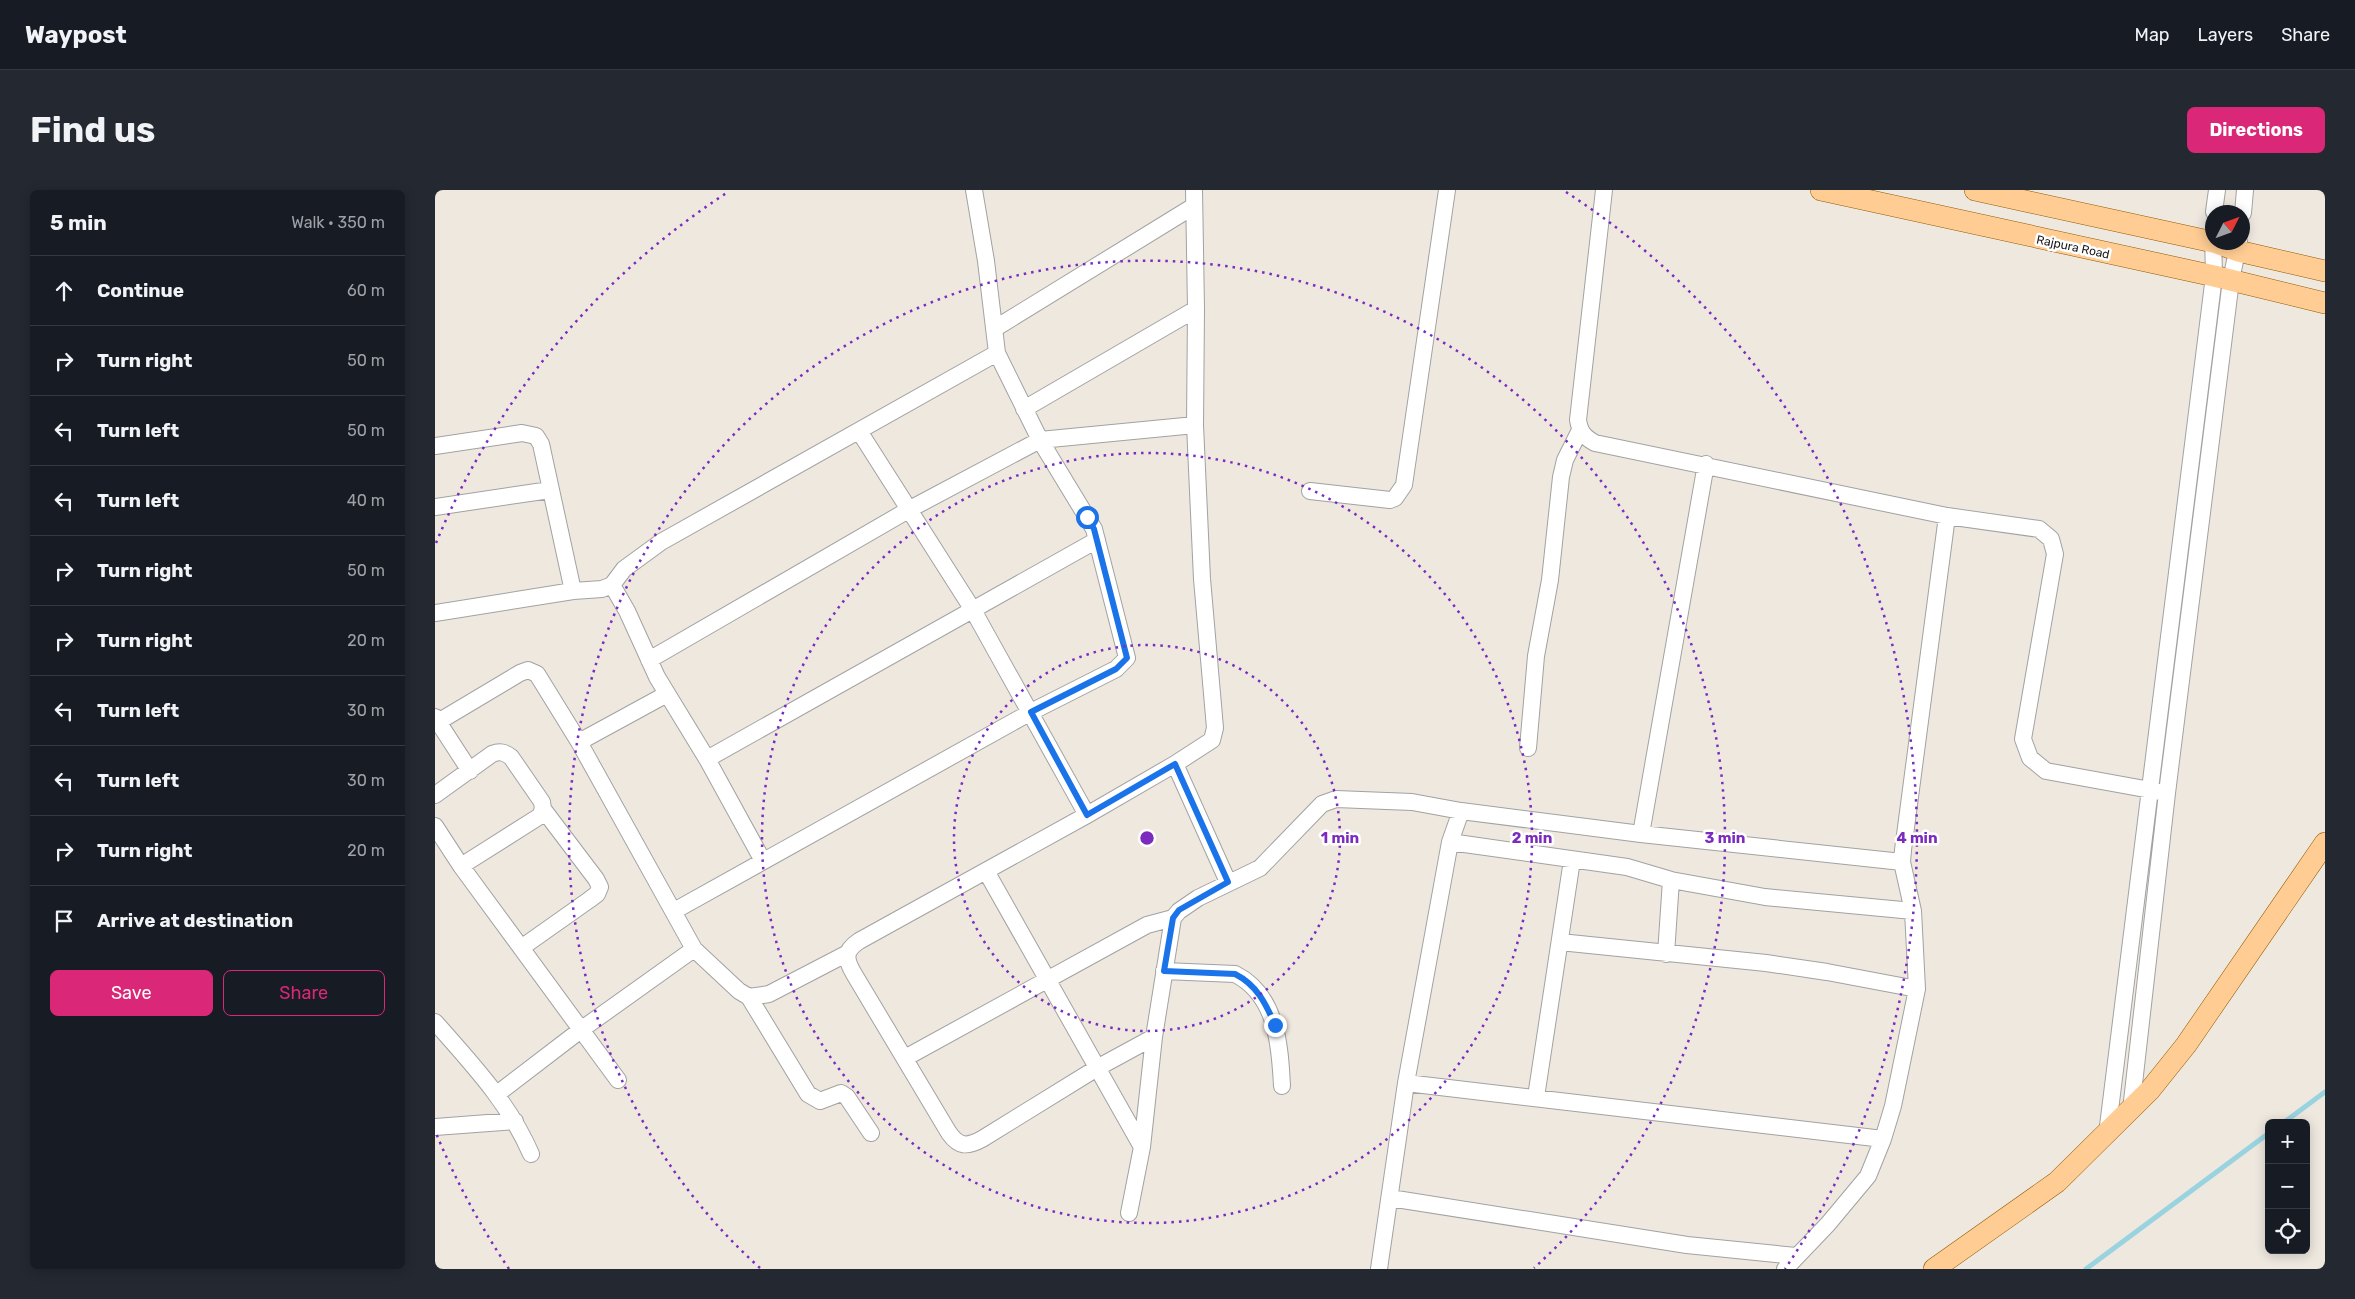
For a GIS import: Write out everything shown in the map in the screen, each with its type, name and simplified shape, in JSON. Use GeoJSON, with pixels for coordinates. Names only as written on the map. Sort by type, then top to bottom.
{"type":"FeatureCollection","features":[{"type":"Feature","properties":{"kind":"main road","name":"Rajpura Road"},"geometry":{"type":"LineString","coordinates":[[1821,190],[2223,278],[2325,303]]}},
{"type":"Feature","properties":{"kind":"main road"},"geometry":{"type":"LineString","coordinates":[[1975,190],[2205,240]]}},
{"type":"Feature","properties":{"kind":"main road"},"geometry":{"type":"LineString","coordinates":[[2250,250],[2325,271]]}},
{"type":"Feature","properties":{"kind":"main road"},"geometry":{"type":"LineString","coordinates":[[1934,1269],[2057,1182],[2150,1090],[2186,1045],[2325,843]]}},
{"type":"Feature","properties":{"kind":"street"},"geometry":{"type":"LineString","coordinates":[[674,912],[1031,712],[1116,669],[1127,658],[1094,529],[1040,440],[997,353],[986,261],[974,190]]}},
{"type":"Feature","properties":{"kind":"street"},"geometry":{"type":"LineString","coordinates":[[1310,491],[1390,500],[1395,498],[1404,485],[1447,190]]}},
{"type":"Feature","properties":{"kind":"street"},"geometry":{"type":"LineString","coordinates":[[1604,190],[1583,362],[1579,420],[1580,430],[1586,438],[1595,443],[1706,464],[1947,516],[2039,529],[2051,539],[2055,554],[2023,739],[2030,758],[2046,771],[2167,793]]}},
{"type":"Feature","properties":{"kind":"street"},"geometry":{"type":"LineString","coordinates":[[2215,205],[2217,190]]}},
{"type":"Feature","properties":{"kind":"street"},"geometry":{"type":"LineString","coordinates":[[2244,205],[2245,190]]}},
{"type":"Feature","properties":{"kind":"street"},"geometry":{"type":"LineString","coordinates":[[994,329],[1194,198]]}},
{"type":"Feature","properties":{"kind":"street"},"geometry":{"type":"LineString","coordinates":[[749,997],[769,994],[846,954],[859,941],[1087,815],[1175,764],[1212,740],[1215,728],[1202,579],[1195,425],[1197,309],[1194,198]]}},
{"type":"Feature","properties":{"kind":"street"},"geometry":{"type":"LineString","coordinates":[[2131,1110],[2223,278],[2215,250]]}},
{"type":"Feature","properties":{"kind":"street"},"geometry":{"type":"LineString","coordinates":[[2107,1134],[2149,791],[2223,278],[2237,250]]}},
{"type":"Feature","properties":{"kind":"street"},"geometry":{"type":"LineString","coordinates":[[1024,409],[1197,309]]}},
{"type":"Feature","properties":{"kind":"street"},"geometry":{"type":"LineString","coordinates":[[435,613],[573,591],[602,589],[612,585],[624,568],[661,542],[997,353]]}},
{"type":"Feature","properties":{"kind":"street"},"geometry":{"type":"LineString","coordinates":[[649,660],[910,509],[1040,440],[1195,425]]}},
{"type":"Feature","properties":{"kind":"street"},"geometry":{"type":"LineString","coordinates":[[1528,748],[1536,656],[1550,580],[1561,476],[1565,460],[1580,430]]}},
{"type":"Feature","properties":{"kind":"street"},"geometry":{"type":"LineString","coordinates":[[859,431],[973,610],[1087,815]]}},
{"type":"Feature","properties":{"kind":"street"},"geometry":{"type":"LineString","coordinates":[[435,446],[530,433],[536,436],[541,444],[573,591]]}},
{"type":"Feature","properties":{"kind":"street"},"geometry":{"type":"LineString","coordinates":[[1641,834],[1706,464]]}},
{"type":"Feature","properties":{"kind":"street"},"geometry":{"type":"LineString","coordinates":[[435,507],[550,490]]}},
{"type":"Feature","properties":{"kind":"street"},"geometry":{"type":"LineString","coordinates":[[1785,1269],[1828,1224],[1867,1176],[1883,1139],[1893,1106],[1917,988],[1913,912],[1902,862],[1947,516]]}},
{"type":"Feature","properties":{"kind":"street"},"geometry":{"type":"LineString","coordinates":[[707,759],[1097,540]]}},
{"type":"Feature","properties":{"kind":"street"},"geometry":{"type":"LineString","coordinates":[[612,585],[627,611],[667,694],[707,759],[763,861]]}},
{"type":"Feature","properties":{"kind":"street"},"geometry":{"type":"LineString","coordinates":[[470,771],[437,719],[528,670],[537,674],[544,682],[579,742],[694,949],[739,991],[749,997],[808,1094],[820,1101],[841,1093],[847,1098],[871,1133]]}},
{"type":"Feature","properties":{"kind":"street"},"geometry":{"type":"LineString","coordinates":[[579,742],[667,694]]}},
{"type":"Feature","properties":{"kind":"street"},"geometry":{"type":"LineString","coordinates":[[435,795],[492,754],[505,753],[511,757],[542,802],[543,809],[596,879],[600,887],[589,900],[521,948]]}},
{"type":"Feature","properties":{"kind":"street"},"geometry":{"type":"LineString","coordinates":[[1175,764],[1228,882]]}},
{"type":"Feature","properties":{"kind":"street"},"geometry":{"type":"LineString","coordinates":[[1129,1213],[1141,1147],[1154,1037],[1173,918],[1179,910],[1228,882],[1260,868],[1311,813],[1322,804],[1336,799],[1412,802],[1461,811],[1641,834],[1902,862]]}},
{"type":"Feature","properties":{"kind":"street"},"geometry":{"type":"LineString","coordinates":[[461,866],[540,816],[543,809]]}},
{"type":"Feature","properties":{"kind":"street"},"geometry":{"type":"LineString","coordinates":[[1379,1269],[1405,1083],[1450,842],[1461,811]]}},
{"type":"Feature","properties":{"kind":"street"},"geometry":{"type":"LineString","coordinates":[[435,826],[461,866],[618,1080]]}},
{"type":"Feature","properties":{"kind":"street"},"geometry":{"type":"LineString","coordinates":[[1450,842],[1627,867],[1671,880],[1765,897],[1913,912]]}},
{"type":"Feature","properties":{"kind":"street"},"geometry":{"type":"LineString","coordinates":[[1536,1097],[1572,860]]}},
{"type":"Feature","properties":{"kind":"street"},"geometry":{"type":"LineString","coordinates":[[986,871],[1141,1147]]}},
{"type":"Feature","properties":{"kind":"street"},"geometry":{"type":"LineString","coordinates":[[1666,954],[1671,880]]}},
{"type":"Feature","properties":{"kind":"street"},"geometry":{"type":"LineString","coordinates":[[905,1058],[1047,978],[1147,925],[1173,918]]}},
{"type":"Feature","properties":{"kind":"street"},"geometry":{"type":"LineString","coordinates":[[1560,942],[1775,964],[1917,988]]}},
{"type":"Feature","properties":{"kind":"street"},"geometry":{"type":"LineString","coordinates":[[2130,948],[2149,950]]}},
{"type":"Feature","properties":{"kind":"street"},"geometry":{"type":"LineString","coordinates":[[497,1094],[694,949]]}},
{"type":"Feature","properties":{"kind":"street"},"geometry":{"type":"LineString","coordinates":[[846,954],[847,961],[854,974],[949,1133],[955,1142],[963,1146],[972,1145],[1097,1068],[1154,1037]]}},
{"type":"Feature","properties":{"kind":"street"},"geometry":{"type":"LineString","coordinates":[[1164,971],[1235,974],[1245,979],[1261,997],[1275,1025],[1281,1048],[1282,1086]]}},
{"type":"Feature","properties":{"kind":"street"},"geometry":{"type":"LineString","coordinates":[[435,1022],[497,1094],[515,1121],[531,1154]]}},
{"type":"Feature","properties":{"kind":"street"},"geometry":{"type":"LineString","coordinates":[[1405,1083],[1883,1139]]}},
{"type":"Feature","properties":{"kind":"street"},"geometry":{"type":"LineString","coordinates":[[435,1127],[515,1121]]}},
{"type":"Feature","properties":{"kind":"street"},"geometry":{"type":"LineString","coordinates":[[1390,1198],[1696,1246],[1796,1256]]}},
{"type":"Feature","properties":{"kind":"waterway"},"geometry":{"type":"LineString","coordinates":[[2288,1119],[2325,1092]]}},
{"type":"Feature","properties":{"kind":"waterway"},"geometry":{"type":"LineString","coordinates":[[2086,1269],[2265,1136]]}},
{"type":"Feature","properties":{"kind":"route"},"geometry":{"type":"LineString","coordinates":[[1087,517],[1094,529],[1126,648],[1127,658],[1116,669],[1031,712],[1087,815],[1175,764],[1228,882],[1179,910],[1173,918],[1164,971],[1235,974],[1245,979],[1261,997],[1275,1025]]}}]}
